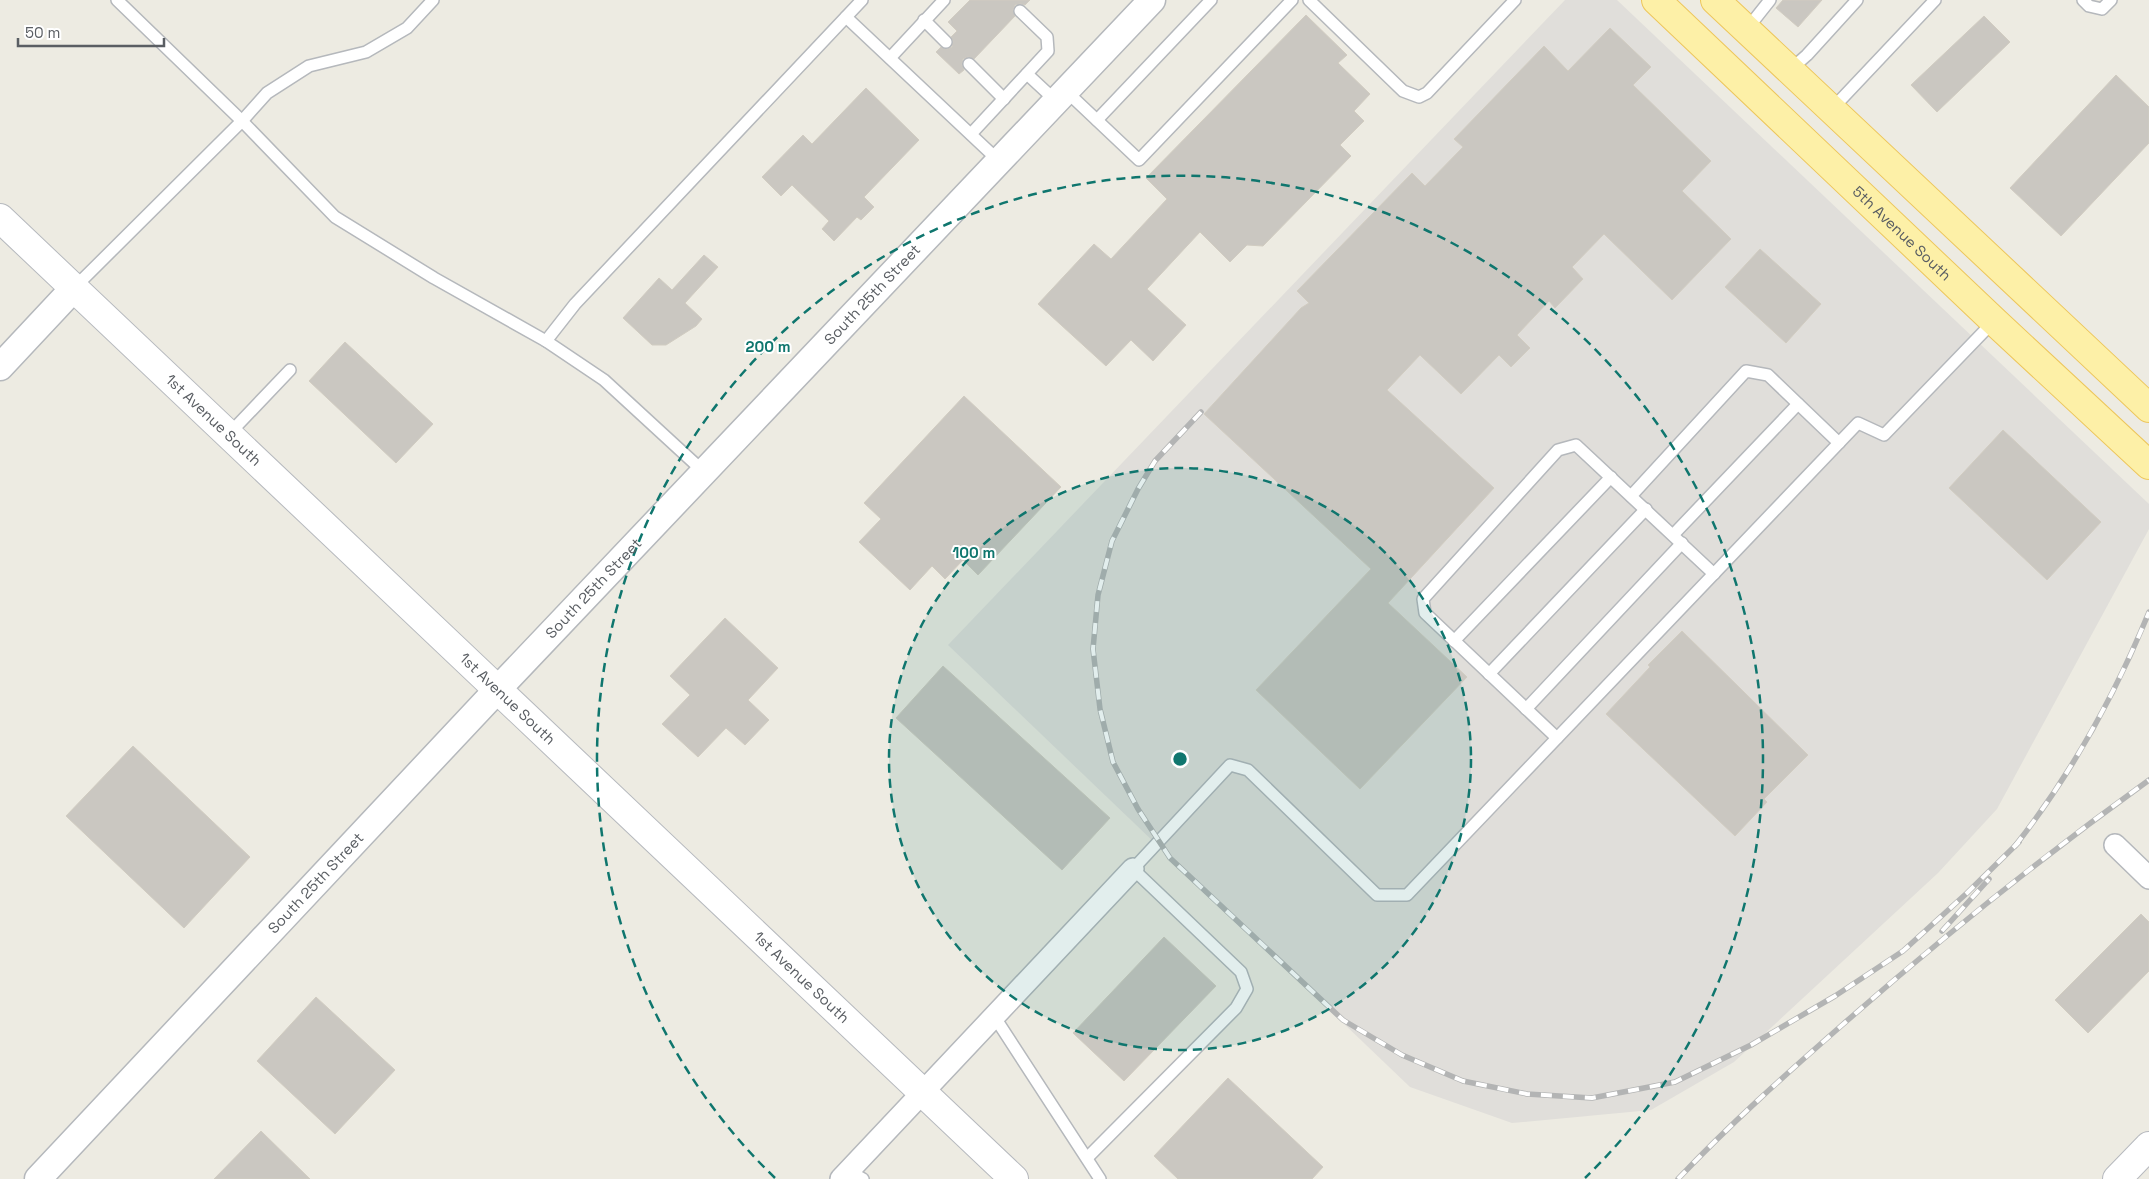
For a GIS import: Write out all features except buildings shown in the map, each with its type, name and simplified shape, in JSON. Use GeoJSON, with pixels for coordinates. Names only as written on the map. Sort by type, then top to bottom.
{"type":"FeatureCollection","features":[{"type":"Feature","properties":{"kind":"main road","name":"5th Avenue South"},"geometry":{"type":"LineString","coordinates":[[1656,0],[1994,321],[2149,464]]}},
{"type":"Feature","properties":{"kind":"main road"},"geometry":{"type":"LineString","coordinates":[[1717,1],[2149,408]]}},
{"type":"Feature","properties":{"kind":"main road","name":"1st Avenue South"},"geometry":{"type":"LineString","coordinates":[[0,218],[1014,1179]]}},
{"type":"Feature","properties":{"kind":"main road"},"geometry":{"type":"LineString","coordinates":[[2118,1179],[2149,1146]]}},
{"type":"Feature","properties":{"kind":"street","name":"South 25th Street"},"geometry":{"type":"LineString","coordinates":[[38,1179],[1152,0]]}},
{"type":"Feature","properties":{"kind":"street"},"geometry":{"type":"LineString","coordinates":[[0,367],[74,288]]}},
{"type":"Feature","properties":{"kind":"street"},"geometry":{"type":"LineString","coordinates":[[2115,845],[2149,878]]}},
{"type":"Feature","properties":{"kind":"street"},"geometry":{"type":"LineString","coordinates":[[851,1176],[922,1092],[1133,869]]}},
{"type":"Feature","properties":{"kind":"lane"},"geometry":{"type":"LineString","coordinates":[[117,0],[242,121],[334,217],[434,278],[546,341],[604,380],[704,472]]}},
{"type":"Feature","properties":{"kind":"lane"},"geometry":{"type":"LineString","coordinates":[[74,288],[242,121],[267,93],[309,66],[366,52],[407,28],[433,0]]}},
{"type":"Feature","properties":{"kind":"lane"},"geometry":{"type":"LineString","coordinates":[[546,341],[575,304],[862,0]]}},
{"type":"Feature","properties":{"kind":"lane"},"geometry":{"type":"LineString","coordinates":[[890,58],[944,0]]}},
{"type":"Feature","properties":{"kind":"lane"},"geometry":{"type":"LineString","coordinates":[[1097,120],[1211,0]]}},
{"type":"Feature","properties":{"kind":"lane"},"geometry":{"type":"LineString","coordinates":[[1027,74],[1097,120],[1139,160],[1292,0]]}},
{"type":"Feature","properties":{"kind":"lane"},"geometry":{"type":"LineString","coordinates":[[1309,0],[1404,91],[1419,97],[1427,93],[1515,0]]}},
{"type":"Feature","properties":{"kind":"lane"},"geometry":{"type":"LineString","coordinates":[[1747,29],[1770,0]]}},
{"type":"Feature","properties":{"kind":"lane"},"geometry":{"type":"LineString","coordinates":[[1790,70],[1807,55],[1858,0]]}},
{"type":"Feature","properties":{"kind":"lane"},"geometry":{"type":"LineString","coordinates":[[1832,108],[1935,0]]}},
{"type":"Feature","properties":{"kind":"lane"},"geometry":{"type":"LineString","coordinates":[[2083,0],[2089,6],[2102,9],[2112,0]]}},
{"type":"Feature","properties":{"kind":"lane"},"geometry":{"type":"LineString","coordinates":[[971,134],[1048,51],[1048,37],[1020,11]]}},
{"type":"Feature","properties":{"kind":"lane"},"geometry":{"type":"LineString","coordinates":[[846,17],[999,161]]}},
{"type":"Feature","properties":{"kind":"lane"},"geometry":{"type":"LineString","coordinates":[[924,20],[946,42]]}},
{"type":"Feature","properties":{"kind":"lane"},"geometry":{"type":"LineString","coordinates":[[969,64],[1004,99]]}},
{"type":"Feature","properties":{"kind":"lane"},"geometry":{"type":"LineString","coordinates":[[1086,1158],[1236,1008],[1247,989],[1241,972],[1133,869],[1230,765],[1248,770],[1377,895],[1407,895],[1858,422],[1884,435],[1994,321]]}},
{"type":"Feature","properties":{"kind":"lane"},"geometry":{"type":"LineString","coordinates":[[228,435],[290,370]]}},
{"type":"Feature","properties":{"kind":"lane"},"geometry":{"type":"LineString","coordinates":[[1631,496],[1746,371],[1768,375],[1839,443]]}},
{"type":"Feature","properties":{"kind":"lane"},"geometry":{"type":"LineString","coordinates":[[1526,709],[1798,404]]}},
{"type":"Feature","properties":{"kind":"lane"},"geometry":{"type":"LineString","coordinates":[[1557,738],[1425,613],[1422,599],[1558,450],[1576,445],[1714,574]]}},
{"type":"Feature","properties":{"kind":"lane"},"geometry":{"type":"LineString","coordinates":[[1454,641],[1611,477]]}},
{"type":"Feature","properties":{"kind":"lane"},"geometry":{"type":"LineString","coordinates":[[1489,674],[1646,509]]}},
{"type":"Feature","properties":{"kind":"lane"},"geometry":{"type":"LineString","coordinates":[[994,1016],[1100,1179]]}},
{"type":"Feature","properties":{"kind":"shaded area"},"geometry":{"type":"Polygon","coordinates":[[[1565,0],[1617,0],[2149,504],[2149,529],[1997,809],[1938,873],[1734,1062],[1651,1110],[1512,1123],[1410,1087],[948,645],[1565,0]]]}},
{"type":"Feature","properties":{"kind":"railway"},"geometry":{"type":"LineString","coordinates":[[1201,412],[1155,461],[1138,489],[1112,541],[1098,595],[1093,649],[1100,709],[1113,762],[1138,809],[1170,858],[1343,1020],[1402,1055],[1463,1081],[1527,1094],[1592,1098],[1675,1082],[1751,1045],[1835,996],[1903,951],[1967,893],[2019,842]]}},
{"type":"Feature","properties":{"kind":"railway"},"geometry":{"type":"LineString","coordinates":[[2015,846],[2054,792],[2090,734],[2136,643],[2149,612]]}},
{"type":"Feature","properties":{"kind":"railway"},"geometry":{"type":"LineString","coordinates":[[1678,1179],[1717,1139],[1778,1082],[1916,962],[1992,899],[2149,780]]}},
{"type":"Feature","properties":{"kind":"railway"},"geometry":{"type":"LineString","coordinates":[[1942,931],[1989,879]]}}]}
